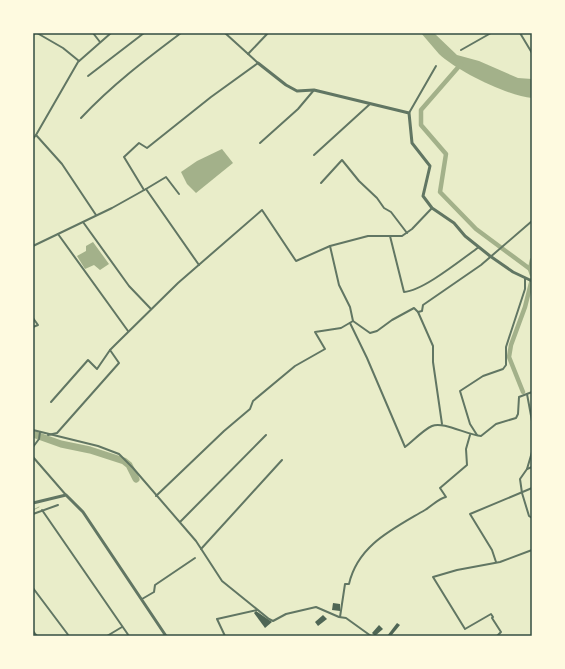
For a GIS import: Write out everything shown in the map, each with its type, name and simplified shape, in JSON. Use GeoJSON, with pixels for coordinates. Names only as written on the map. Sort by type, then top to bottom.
{"type":"FeatureCollection","features":[{"type":"Feature","properties":{"kind":"street"},"geometry":{"type":"LineString","coordinates":[[93,33],[100,42]]}},
{"type":"Feature","properties":{"kind":"street"},"geometry":{"type":"LineString","coordinates":[[33,139],[79,61],[111,33]]}},
{"type":"Feature","properties":{"kind":"street"},"geometry":{"type":"LineString","coordinates":[[88,76],[144,33]]}},
{"type":"Feature","properties":{"kind":"street"},"geometry":{"type":"LineString","coordinates":[[81,118],[105,92],[181,33]]}},
{"type":"Feature","properties":{"kind":"street"},"geometry":{"type":"LineString","coordinates":[[225,33],[258,63],[297,92],[314,90],[409,113]]}},
{"type":"Feature","properties":{"kind":"street"},"geometry":{"type":"LineString","coordinates":[[248,54],[268,33]]}},
{"type":"Feature","properties":{"kind":"street"},"geometry":{"type":"LineString","coordinates":[[461,50],[491,33]]}},
{"type":"Feature","properties":{"kind":"street"},"geometry":{"type":"LineString","coordinates":[[520,33],[532,53]]}},
{"type":"Feature","properties":{"kind":"street"},"geometry":{"type":"LineString","coordinates":[[35,34],[63,48],[79,61]]}},
{"type":"Feature","properties":{"kind":"street"},"geometry":{"type":"LineString","coordinates":[[199,265],[124,157],[135,145],[139,143],[147,148],[258,63]]}},
{"type":"Feature","properties":{"kind":"street"},"geometry":{"type":"LineString","coordinates":[[436,66],[409,113],[412,143],[430,166],[423,196],[432,208],[454,223],[465,236],[490,256],[513,272],[532,281]]}},
{"type":"Feature","properties":{"kind":"street"},"geometry":{"type":"LineString","coordinates":[[260,143],[298,109],[314,90]]}},
{"type":"Feature","properties":{"kind":"street"},"geometry":{"type":"LineString","coordinates":[[314,155],[370,103]]}},
{"type":"Feature","properties":{"kind":"street"},"geometry":{"type":"LineString","coordinates":[[36,135],[62,164],[96,215]]}},
{"type":"Feature","properties":{"kind":"street"},"geometry":{"type":"LineString","coordinates":[[320,183],[342,160],[359,181],[377,198],[384,208],[391,212],[407,233]]}},
{"type":"Feature","properties":{"kind":"street"},"geometry":{"type":"LineString","coordinates":[[33,246],[83,222],[166,177],[179,194]]}},
{"type":"Feature","properties":{"kind":"street"},"geometry":{"type":"LineString","coordinates":[[51,402],[88,360],[97,369],[110,350],[128,331],[199,265],[262,210],[296,261],[330,246],[368,236],[402,236],[407,233],[432,208]]}},
{"type":"Feature","properties":{"kind":"street"},"geometry":{"type":"LineString","coordinates":[[418,312],[422,311],[423,305],[465,276],[532,221]]}},
{"type":"Feature","properties":{"kind":"street"},"geometry":{"type":"LineString","coordinates":[[83,222],[129,286],[151,309]]}},
{"type":"Feature","properties":{"kind":"street"},"geometry":{"type":"LineString","coordinates":[[58,234],[128,331]]}},
{"type":"Feature","properties":{"kind":"street"},"geometry":{"type":"LineString","coordinates":[[390,236],[404,292],[412,292],[432,280],[479,247]]}},
{"type":"Feature","properties":{"kind":"street"},"geometry":{"type":"LineString","coordinates":[[330,246],[339,285],[350,307],[353,321],[370,333],[377,331],[392,320],[414,308],[418,312],[433,346],[433,362],[442,424]]}},
{"type":"Feature","properties":{"kind":"street"},"geometry":{"type":"LineString","coordinates":[[476,435],[470,424],[460,392],[483,376],[503,369],[506,365],[506,348],[525,289],[526,278]]}},
{"type":"Feature","properties":{"kind":"street"},"geometry":{"type":"LineString","coordinates":[[33,318],[38,325],[33,327]]}},
{"type":"Feature","properties":{"kind":"street"},"geometry":{"type":"LineString","coordinates":[[156,496],[224,431],[250,409],[253,401],[295,366],[326,349],[315,332],[341,328],[353,321]]}},
{"type":"Feature","properties":{"kind":"street"},"geometry":{"type":"LineString","coordinates":[[350,323],[368,358],[405,447],[433,426],[442,424],[470,435],[481,436],[496,424],[516,418],[518,414],[519,397],[532,392]]}},
{"type":"Feature","properties":{"kind":"street"},"geometry":{"type":"LineString","coordinates":[[48,435],[57,433],[119,363],[110,350]]}},
{"type":"Feature","properties":{"kind":"street"},"geometry":{"type":"LineString","coordinates":[[527,394],[532,420]]}},
{"type":"Feature","properties":{"kind":"street"},"geometry":{"type":"LineString","coordinates":[[33,430],[48,435],[98,446],[119,454],[134,468],[156,496],[180,522],[201,549],[222,581],[257,610],[273,621],[286,614],[316,607],[346,618],[371,636]]}},
{"type":"Feature","properties":{"kind":"street"},"geometry":{"type":"LineString","coordinates":[[33,447],[39,439],[40,433]]}},
{"type":"Feature","properties":{"kind":"street"},"geometry":{"type":"LineString","coordinates":[[180,522],[266,435]]}},
{"type":"Feature","properties":{"kind":"street"},"geometry":{"type":"LineString","coordinates":[[340,617],[345,584],[349,584],[360,558],[375,542],[394,527],[446,497],[440,488],[467,465],[466,449],[470,435]]}},
{"type":"Feature","properties":{"kind":"street"},"geometry":{"type":"LineString","coordinates":[[532,452],[527,468],[520,479],[522,493],[532,518]]}},
{"type":"Feature","properties":{"kind":"street"},"geometry":{"type":"LineString","coordinates":[[33,457],[83,512],[166,636]]}},
{"type":"Feature","properties":{"kind":"street"},"geometry":{"type":"LineString","coordinates":[[201,549],[282,460]]}},
{"type":"Feature","properties":{"kind":"street"},"geometry":{"type":"LineString","coordinates":[[527,468],[532,467]]}},
{"type":"Feature","properties":{"kind":"street"},"geometry":{"type":"LineString","coordinates":[[496,562],[492,550],[470,514],[516,493],[522,493],[532,488]]}},
{"type":"Feature","properties":{"kind":"street"},"geometry":{"type":"LineString","coordinates":[[33,503],[66,495]]}},
{"type":"Feature","properties":{"kind":"street"},"geometry":{"type":"LineString","coordinates":[[33,514],[58,505]]}},
{"type":"Feature","properties":{"kind":"street"},"geometry":{"type":"LineString","coordinates":[[42,510],[130,636]]}},
{"type":"Feature","properties":{"kind":"street"},"geometry":{"type":"LineString","coordinates":[[497,636],[502,632],[492,618],[493,617],[491,614],[465,629],[433,577],[457,570],[496,562],[532,550]]}},
{"type":"Feature","properties":{"kind":"street"},"geometry":{"type":"LineString","coordinates":[[141,600],[154,592],[155,585],[195,558]]}},
{"type":"Feature","properties":{"kind":"street"},"geometry":{"type":"LineString","coordinates":[[33,588],[69,636]]}},
{"type":"Feature","properties":{"kind":"street"},"geometry":{"type":"LineString","coordinates":[[224,636],[217,619],[257,610]]}},
{"type":"Feature","properties":{"kind":"street"},"geometry":{"type":"LineString","coordinates":[[108,636],[122,626]]}},
{"type":"Feature","properties":{"kind":"street"},"geometry":{"type":"LineString","coordinates":[[33,632],[37,636]]}},
{"type":"Feature","properties":{"kind":"shaded area"},"geometry":{"type":"Polygon","coordinates":[[[421,33],[434,33],[457,55],[479,61],[518,78],[532,79],[532,98],[510,93],[497,88],[458,68],[439,54],[421,33]]]}},
{"type":"Feature","properties":{"kind":"shaded area"},"geometry":{"type":"Polygon","coordinates":[[[222,149],[233,163],[196,193],[187,184],[181,172],[197,161],[222,149]]]}},
{"type":"Feature","properties":{"kind":"shaded area"},"geometry":{"type":"Polygon","coordinates":[[[93,242],[109,264],[100,270],[94,265],[85,269],[77,256],[86,251],[86,246],[93,242]]]}},
{"type":"Feature","properties":{"kind":"building"},"geometry":{"type":"Polygon","coordinates":[[[333,603],[340,604],[340,611],[332,610],[333,603]]]}},
{"type":"Feature","properties":{"kind":"building"},"geometry":{"type":"Polygon","coordinates":[[[256,611],[272,622],[265,628],[254,613],[256,611]]]}},
{"type":"Feature","properties":{"kind":"building"},"geometry":{"type":"Polygon","coordinates":[[[323,615],[327,619],[318,626],[315,622],[323,615]]]}},
{"type":"Feature","properties":{"kind":"building"},"geometry":{"type":"Polygon","coordinates":[[[397,623],[400,625],[391,636],[387,636],[397,623]]]}},
{"type":"Feature","properties":{"kind":"building"},"geometry":{"type":"Polygon","coordinates":[[[379,625],[383,629],[375,636],[372,633],[379,625]]]}},
{"type":"Feature","properties":{"kind":"waterway"},"geometry":{"type":"LineString","coordinates":[[461,64],[421,110],[421,125],[446,154],[440,192],[476,229],[530,269]]}},
{"type":"Feature","properties":{"kind":"waterway"},"geometry":{"type":"LineString","coordinates":[[532,260],[530,269],[532,275]]}},
{"type":"Feature","properties":{"kind":"waterway"},"geometry":{"type":"LineString","coordinates":[[523,392],[509,357],[511,345],[525,307],[532,279]]}},
{"type":"Feature","properties":{"kind":"waterway"},"geometry":{"type":"LineString","coordinates":[[33,434],[61,444],[90,450],[124,461],[129,465],[136,479]]}},
{"type":"Feature","properties":{"kind":"waterway"},"geometry":{"type":"LineString","coordinates":[[33,510],[39,507]]}}]}
